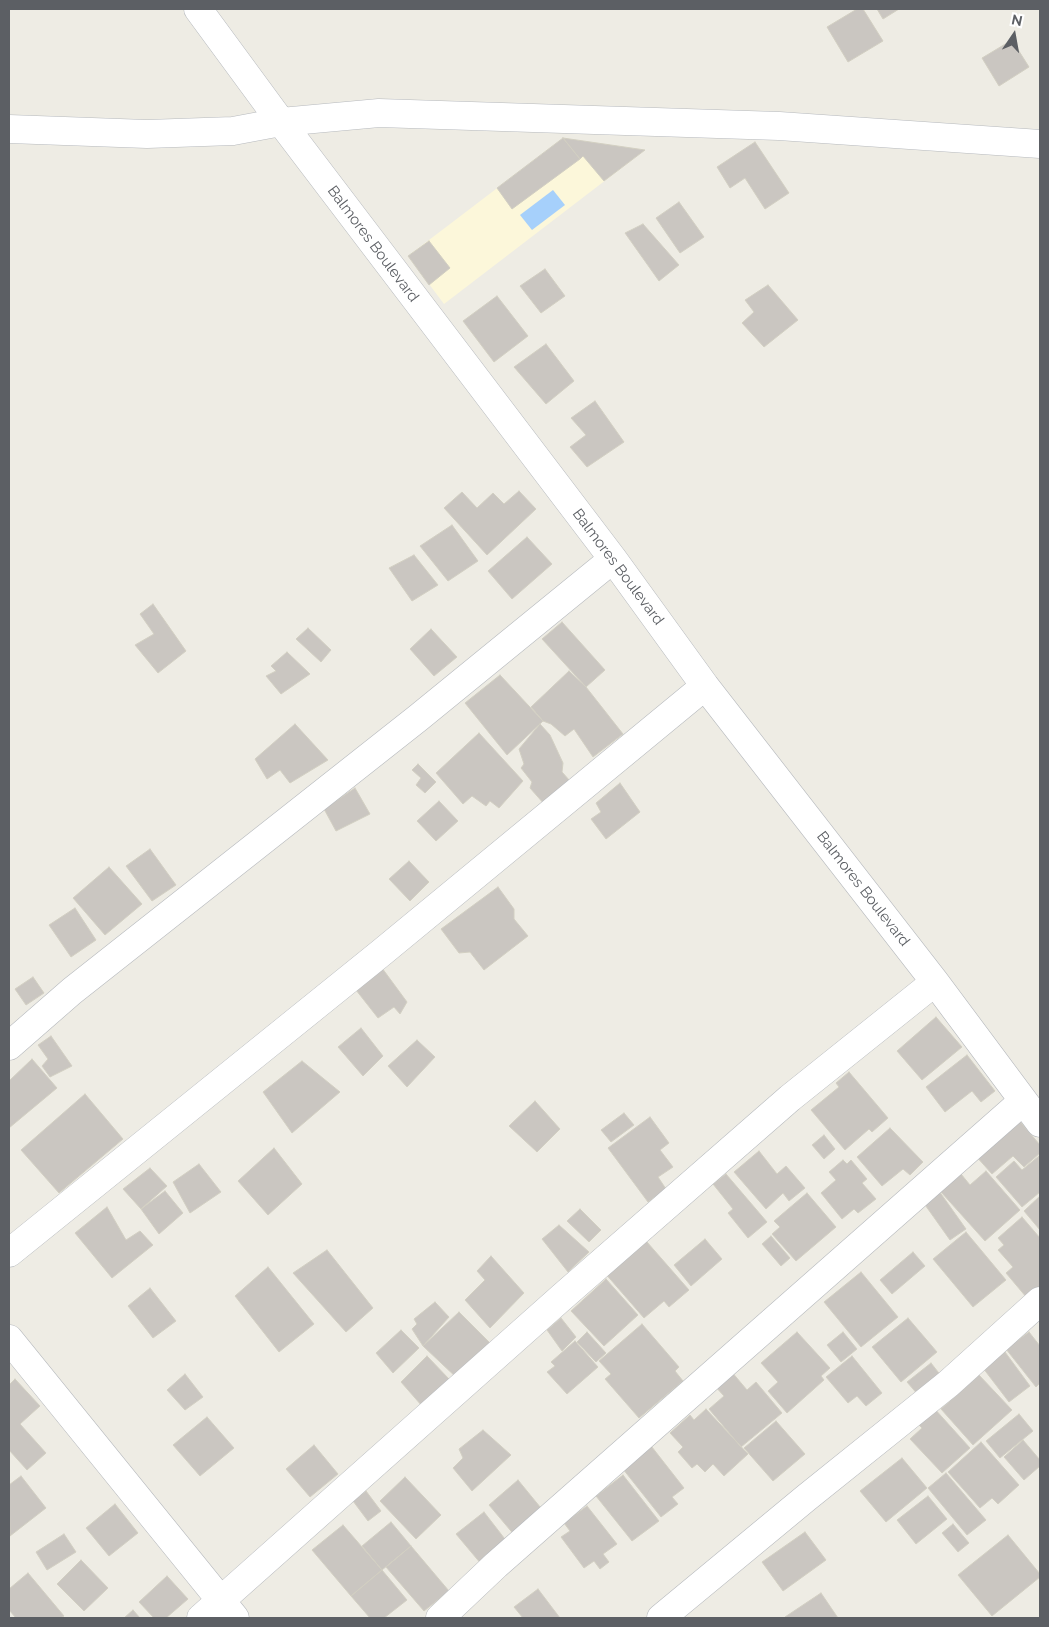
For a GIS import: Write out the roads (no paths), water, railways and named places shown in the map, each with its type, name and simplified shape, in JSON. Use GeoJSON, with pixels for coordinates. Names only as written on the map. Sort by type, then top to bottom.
{"type":"FeatureCollection","features":[{"type":"Feature","properties":{"kind":"street","name":"Balmores Boulevard"},"geometry":{"type":"LineString","coordinates":[[198,9],[281,122],[613,559],[705,686],[935,982],[1040,1123]]}},
{"type":"Feature","properties":{"kind":"street"},"geometry":{"type":"LineString","coordinates":[[9,129],[147,134],[233,131],[281,122],[388,113],[779,126],[1040,144]]}},
{"type":"Feature","properties":{"kind":"street"},"geometry":{"type":"LineString","coordinates":[[9,1046],[72,991],[418,718],[613,559]]}},
{"type":"Feature","properties":{"kind":"street"},"geometry":{"type":"LineString","coordinates":[[9,1252],[381,953],[705,686]]}},
{"type":"Feature","properties":{"kind":"street"},"geometry":{"type":"LineString","coordinates":[[201,1618],[228,1609],[532,1323],[775,1111],[935,982]]}},
{"type":"Feature","properties":{"kind":"street"},"geometry":{"type":"LineString","coordinates":[[440,1618],[496,1565],[1023,1102]]}},
{"type":"Feature","properties":{"kind":"street"},"geometry":{"type":"LineString","coordinates":[[661,1618],[948,1384],[1040,1301]]}},
{"type":"Feature","properties":{"kind":"street"},"geometry":{"type":"LineString","coordinates":[[9,1339],[228,1609]]}},
{"type":"Feature","properties":{"kind":"water"},"geometry":{"type":"Polygon","coordinates":[[[553,190],[565,205],[532,230],[520,215],[553,190]]]}}]}
